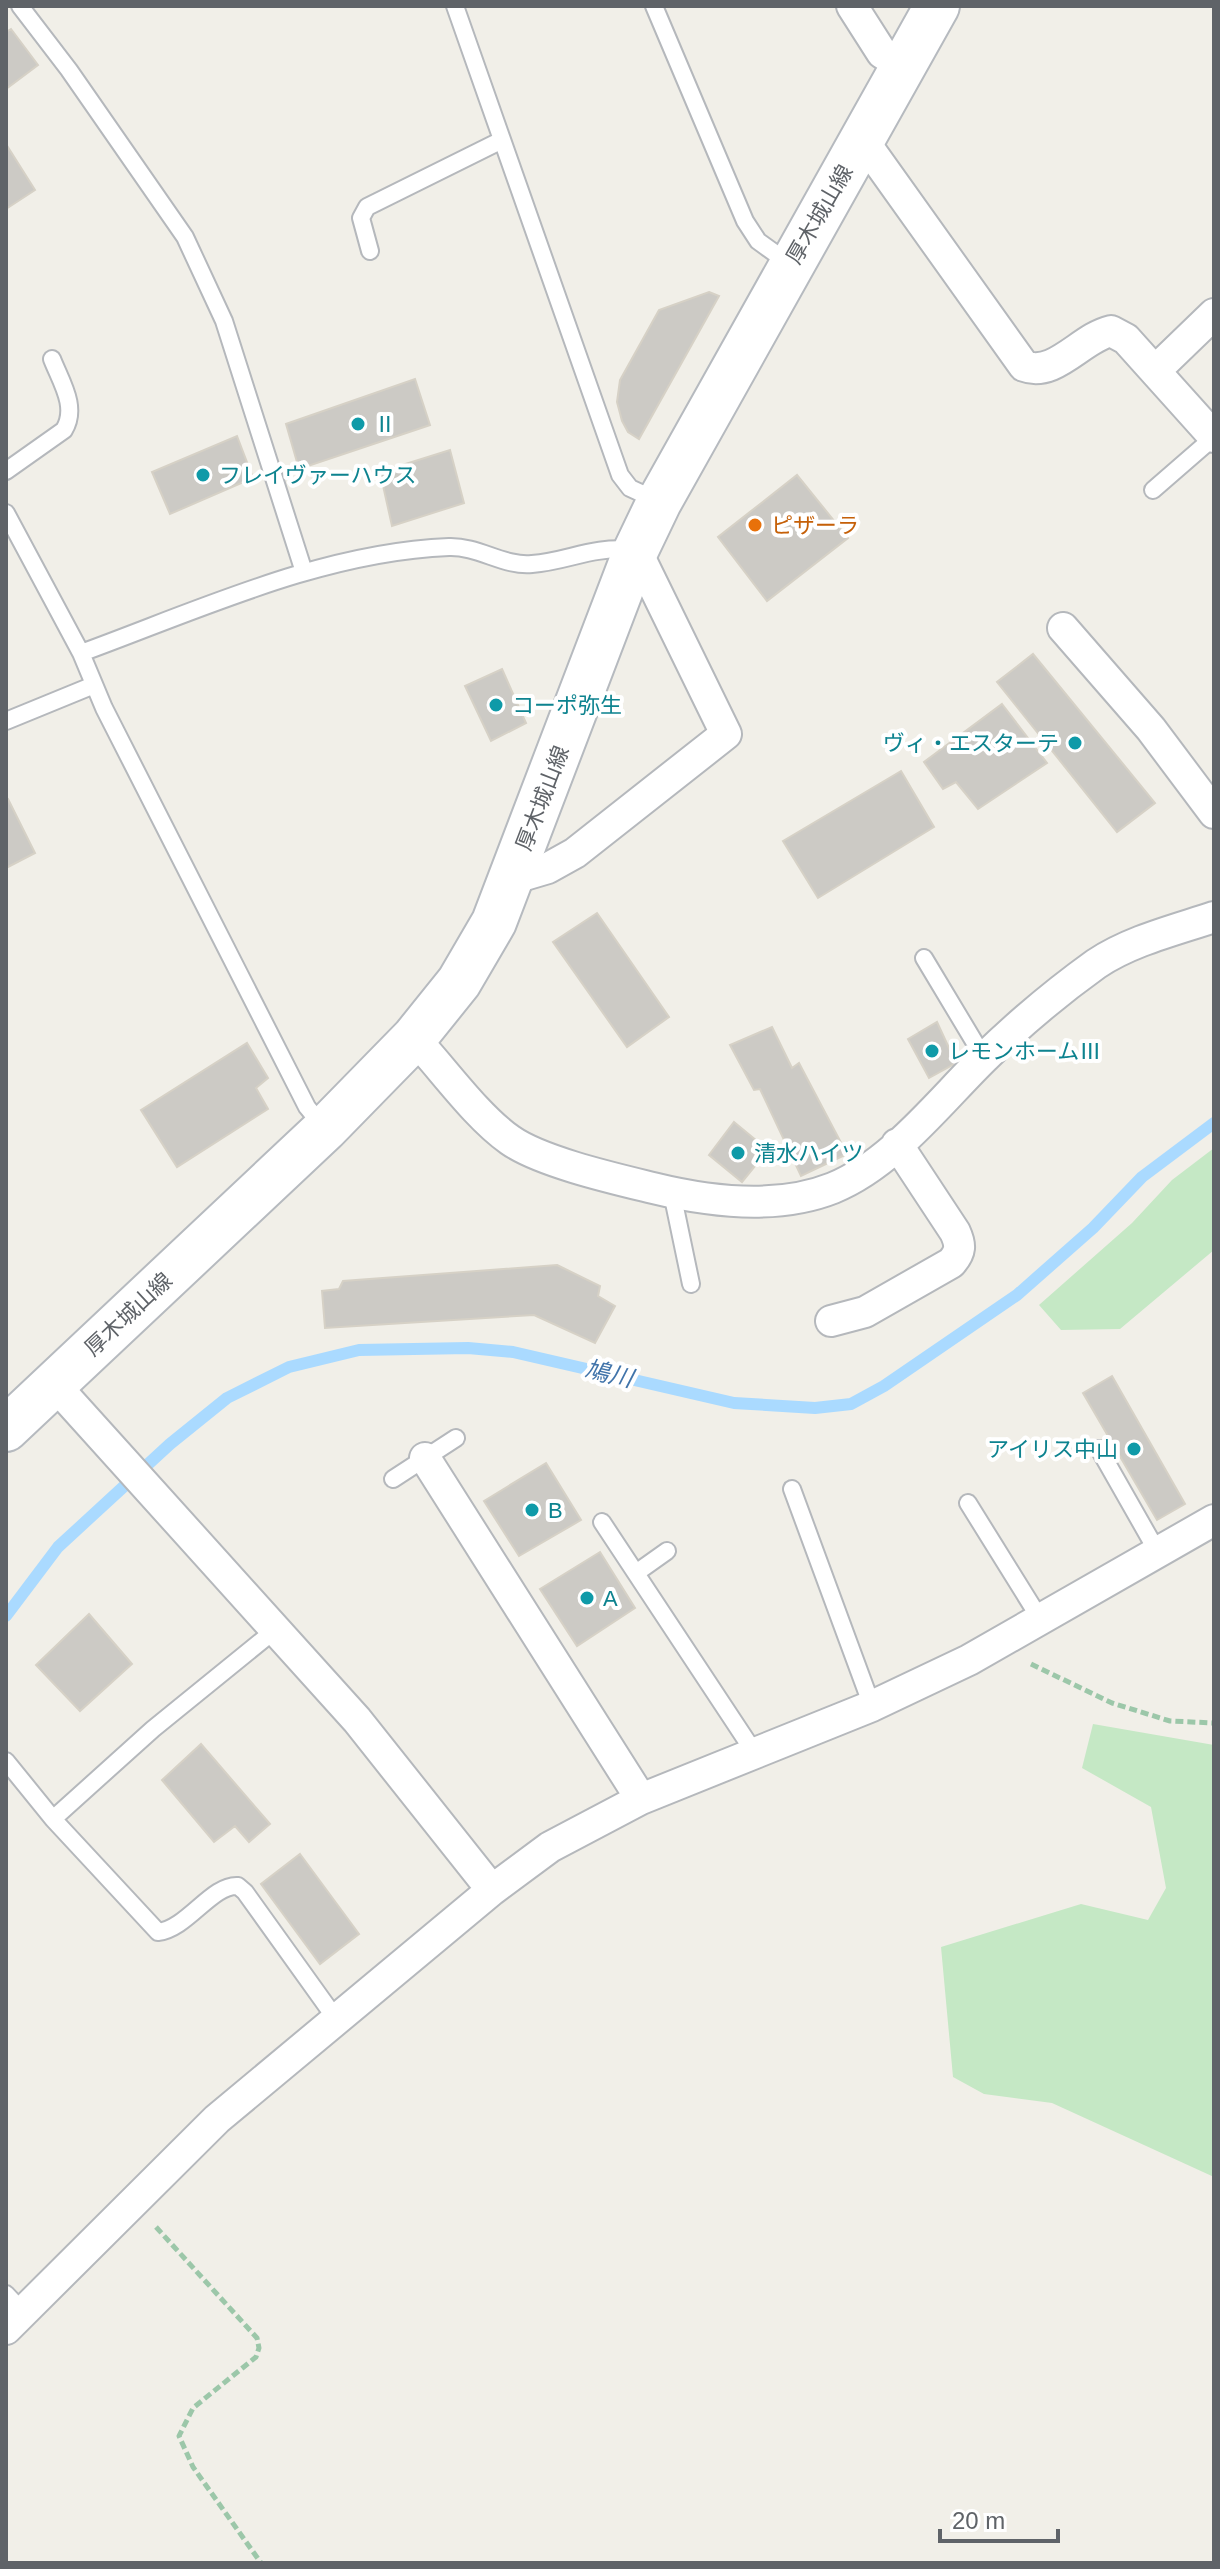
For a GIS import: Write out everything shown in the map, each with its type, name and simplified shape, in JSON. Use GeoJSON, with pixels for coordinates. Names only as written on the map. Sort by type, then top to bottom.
{"type":"FeatureCollection","features":[{"type":"Feature","properties":{"kind":"main road","name":"厚木城山線"},"geometry":{"type":"LineString","coordinates":[[11,1414],[53,1383],[325,1129],[414,1038],[473,961],[511,879],[636,550],[659,502],[937,6]]}},
{"type":"Feature","properties":{"kind":"street"},"geometry":{"type":"LineString","coordinates":[[852,6],[882,53],[903,66]]}},
{"type":"Feature","properties":{"kind":"street"},"geometry":{"type":"LineString","coordinates":[[862,139],[1024,366],[1035,370],[1047,368],[1095,335],[1111,331],[1126,339],[1214,437]]}},
{"type":"Feature","properties":{"kind":"street"},"geometry":{"type":"LineString","coordinates":[[1156,370],[1214,314]]}},
{"type":"Feature","properties":{"kind":"street"},"geometry":{"type":"LineString","coordinates":[[511,879],[548,868],[575,853],[726,734],[636,550]]}},
{"type":"Feature","properties":{"kind":"street"},"geometry":{"type":"LineString","coordinates":[[1063,628],[1151,729],[1214,813]]}},
{"type":"Feature","properties":{"kind":"street"},"geometry":{"type":"LineString","coordinates":[[414,1038],[515,1143],[575,1166],[672,1193],[735,1201],[807,1195],[835,1187],[897,1144],[984,1058],[1099,962],[1123,950],[1214,917]]}},
{"type":"Feature","properties":{"kind":"street"},"geometry":{"type":"LineString","coordinates":[[831,1321],[865,1312],[951,1263],[959,1254],[960,1243],[955,1232],[897,1144]]}},
{"type":"Feature","properties":{"kind":"street"},"geometry":{"type":"LineString","coordinates":[[53,1383],[357,1720],[492,1890]]}},
{"type":"Feature","properties":{"kind":"street"},"geometry":{"type":"LineString","coordinates":[[425,1458],[641,1799]]}},
{"type":"Feature","properties":{"kind":"street"},"geometry":{"type":"LineString","coordinates":[[12,2312],[134,2204],[217,2119],[492,1890],[550,1847],[641,1799],[872,1706],[999,1646],[1214,1520]]}},
{"type":"Feature","properties":{"kind":"lane"},"geometry":{"type":"LineString","coordinates":[[20,6],[69,70],[185,237],[224,321],[304,572]]}},
{"type":"Feature","properties":{"kind":"lane"},"geometry":{"type":"LineString","coordinates":[[455,6],[620,475],[630,488],[659,502]]}},
{"type":"Feature","properties":{"kind":"lane"},"geometry":{"type":"LineString","coordinates":[[654,6],[745,221],[758,241],[790,264]]}},
{"type":"Feature","properties":{"kind":"lane"},"geometry":{"type":"LineString","coordinates":[[370,251],[361,218],[367,207],[500,141]]}},
{"type":"Feature","properties":{"kind":"lane"},"geometry":{"type":"LineString","coordinates":[[6,471],[64,430],[69,422],[70,403],[52,359]]}},
{"type":"Feature","properties":{"kind":"lane"},"geometry":{"type":"LineString","coordinates":[[1153,490],[1214,437]]}},
{"type":"Feature","properties":{"kind":"lane"},"geometry":{"type":"LineString","coordinates":[[6,513],[81,653],[94,685],[307,1107],[325,1129]]}},
{"type":"Feature","properties":{"kind":"lane"},"geometry":{"type":"LineString","coordinates":[[81,653],[304,572],[400,552],[474,548],[524,564],[609,548],[636,550]]}},
{"type":"Feature","properties":{"kind":"lane"},"geometry":{"type":"LineString","coordinates":[[6,721],[94,685]]}},
{"type":"Feature","properties":{"kind":"lane"},"geometry":{"type":"LineString","coordinates":[[924,958],[984,1058]]}},
{"type":"Feature","properties":{"kind":"lane"},"geometry":{"type":"LineString","coordinates":[[672,1193],[691,1284]]}},
{"type":"Feature","properties":{"kind":"lane"},"geometry":{"type":"LineString","coordinates":[[393,1479],[456,1438]]}},
{"type":"Feature","properties":{"kind":"lane"},"geometry":{"type":"LineString","coordinates":[[1099,1449],[1157,1551]]}},
{"type":"Feature","properties":{"kind":"lane"},"geometry":{"type":"LineString","coordinates":[[792,1489],[872,1706]]}},
{"type":"Feature","properties":{"kind":"lane"},"geometry":{"type":"LineString","coordinates":[[968,1503],[1042,1622]]}},
{"type":"Feature","properties":{"kind":"lane"},"geometry":{"type":"LineString","coordinates":[[602,1522],[756,1755]]}},
{"type":"Feature","properties":{"kind":"lane"},"geometry":{"type":"LineString","coordinates":[[636,1573],[667,1551]]}},
{"type":"Feature","properties":{"kind":"lane"},"geometry":{"type":"LineString","coordinates":[[53,1819],[153,1729],[275,1630]]}},
{"type":"Feature","properties":{"kind":"lane"},"geometry":{"type":"LineString","coordinates":[[6,1761],[53,1819],[158,1932],[172,1929],[223,1889],[238,1886],[336,2019]]}},
{"type":"Feature","properties":{"kind":"path"},"geometry":{"type":"LineString","coordinates":[[999,1646],[1055,1678],[1112,1703],[1170,1721],[1214,1723]]}},
{"type":"Feature","properties":{"kind":"path"},"geometry":{"type":"LineString","coordinates":[[134,2204],[257,2338],[259,2348],[256,2357],[193,2408],[179,2436],[193,2467],[261,2563]]}},
{"type":"Feature","properties":{"kind":"green space"},"geometry":{"type":"Polygon","coordinates":[[[1214,1148],[1214,1250],[1120,1329],[1061,1330],[1039,1305],[1132,1223],[1172,1180],[1214,1148]]]}},
{"type":"Feature","properties":{"kind":"green space"},"geometry":{"type":"Polygon","coordinates":[[[1093,1724],[1214,1745],[1214,2177],[1052,2103],[984,2094],[953,2077],[941,1947],[1081,1904],[1148,1920],[1166,1888],[1151,1807],[1082,1768],[1093,1724]]]}},
{"type":"Feature","properties":{"kind":"building"},"geometry":{"type":"Polygon","coordinates":[[[11,29],[38,65],[6,89],[6,32],[11,29]]]}},
{"type":"Feature","properties":{"kind":"building"},"geometry":{"type":"Polygon","coordinates":[[[6,144],[35,190],[6,209],[6,144]]]}},
{"type":"Feature","properties":{"kind":"building"},"geometry":{"type":"Polygon","coordinates":[[[709,292],[719,296],[639,439],[628,432],[622,421],[617,402],[620,380],[659,310],[709,292]]]}},
{"type":"Feature","properties":{"kind":"building","name":"Ⅱ"},"geometry":{"type":"Polygon","coordinates":[[[415,379],[430,425],[299,469],[286,424],[415,379]]]}},
{"type":"Feature","properties":{"kind":"building","name":"フレイヴァーハウス"},"geometry":{"type":"Polygon","coordinates":[[[237,436],[253,478],[170,514],[152,472],[237,436]]]}},
{"type":"Feature","properties":{"kind":"building"},"geometry":{"type":"Polygon","coordinates":[[[450,450],[464,503],[392,526],[380,472],[450,450]]]}},
{"type":"Feature","properties":{"kind":"building"},"geometry":{"type":"Polygon","coordinates":[[[797,475],[848,538],[767,601],[718,537],[797,475]]]}},
{"type":"Feature","properties":{"kind":"building","name":"ヴィ・エスターテ"},"geometry":{"type":"Polygon","coordinates":[[[1033,654],[1155,803],[1117,832],[997,682],[1033,654]]]}},
{"type":"Feature","properties":{"kind":"building","name":"コーポ弥生"},"geometry":{"type":"Polygon","coordinates":[[[502,669],[526,723],[491,741],[465,686],[502,669]]]}},
{"type":"Feature","properties":{"kind":"building"},"geometry":{"type":"Polygon","coordinates":[[[1002,704],[1047,763],[978,809],[956,782],[943,789],[924,762],[1002,704]]]}},
{"type":"Feature","properties":{"kind":"building"},"geometry":{"type":"Polygon","coordinates":[[[901,771],[934,827],[818,898],[783,841],[901,771]]]}},
{"type":"Feature","properties":{"kind":"building"},"geometry":{"type":"Polygon","coordinates":[[[6,800],[35,853],[6,868],[6,800]]]}},
{"type":"Feature","properties":{"kind":"building"},"geometry":{"type":"Polygon","coordinates":[[[597,913],[669,1017],[627,1047],[553,942],[597,913]]]}},
{"type":"Feature","properties":{"kind":"building","name":"レモンホームⅢ"},"geometry":{"type":"Polygon","coordinates":[[[937,1022],[956,1063],[929,1078],[908,1039],[937,1022]]]}},
{"type":"Feature","properties":{"kind":"building"},"geometry":{"type":"Polygon","coordinates":[[[772,1027],[792,1068],[799,1063],[847,1154],[801,1176],[760,1089],[754,1090],[730,1045],[772,1027]]]}},
{"type":"Feature","properties":{"kind":"building"},"geometry":{"type":"Polygon","coordinates":[[[247,1043],[268,1078],[256,1088],[268,1109],[177,1167],[141,1110],[247,1043]]]}},
{"type":"Feature","properties":{"kind":"building","name":"清水ハイツ"},"geometry":{"type":"Polygon","coordinates":[[[734,1122],[768,1150],[742,1182],[709,1155],[734,1122]]]}},
{"type":"Feature","properties":{"kind":"building"},"geometry":{"type":"Polygon","coordinates":[[[557,1265],[600,1286],[598,1296],[615,1306],[595,1343],[534,1315],[325,1328],[322,1291],[339,1289],[343,1281],[557,1265]]]}},
{"type":"Feature","properties":{"kind":"building","name":"アイリス中山"},"geometry":{"type":"Polygon","coordinates":[[[1112,1376],[1185,1504],[1157,1520],[1083,1393],[1112,1376]]]}},
{"type":"Feature","properties":{"kind":"building","name":"B"},"geometry":{"type":"Polygon","coordinates":[[[546,1463],[581,1520],[519,1556],[484,1501],[546,1463]]]}},
{"type":"Feature","properties":{"kind":"building","name":"A"},"geometry":{"type":"Polygon","coordinates":[[[600,1552],[635,1608],[577,1646],[540,1589],[600,1552]]]}},
{"type":"Feature","properties":{"kind":"building"},"geometry":{"type":"Polygon","coordinates":[[[89,1614],[132,1664],[80,1711],[36,1665],[89,1614]]]}},
{"type":"Feature","properties":{"kind":"building"},"geometry":{"type":"Polygon","coordinates":[[[201,1744],[270,1824],[249,1842],[235,1826],[214,1842],[162,1780],[201,1744]]]}},
{"type":"Feature","properties":{"kind":"building"},"geometry":{"type":"Polygon","coordinates":[[[300,1854],[359,1934],[320,1964],[261,1884],[300,1854]]]}},
{"type":"Feature","properties":{"kind":"waterway","name":"鳩川"},"geometry":{"type":"LineString","coordinates":[[6,1616],[58,1547],[170,1444],[227,1398],[289,1367],[359,1350],[468,1348],[513,1352],[734,1403],[815,1408],[851,1404],[884,1386],[1017,1295],[1093,1228],[1142,1177],[1214,1123]]}},
{"type":"Feature","properties":{"kind":"place","name":"Ⅱ"},"geometry":{"type":"Point","coordinates":[358,424]}},
{"type":"Feature","properties":{"kind":"place","name":"フレイヴァーハウス"},"geometry":{"type":"Point","coordinates":[203,475]}},
{"type":"Feature","properties":{"kind":"place","name":"ピザーラ"},"geometry":{"type":"Point","coordinates":[755,525]}},
{"type":"Feature","properties":{"kind":"place","name":"コーポ弥生"},"geometry":{"type":"Point","coordinates":[496,705]}},
{"type":"Feature","properties":{"kind":"place","name":"ヴィ・エスターテ"},"geometry":{"type":"Point","coordinates":[1075,743]}},
{"type":"Feature","properties":{"kind":"place","name":"レモンホームⅢ"},"geometry":{"type":"Point","coordinates":[932,1051]}},
{"type":"Feature","properties":{"kind":"place","name":"清水ハイツ"},"geometry":{"type":"Point","coordinates":[738,1153]}},
{"type":"Feature","properties":{"kind":"place","name":"アイリス中山"},"geometry":{"type":"Point","coordinates":[1134,1449]}},
{"type":"Feature","properties":{"kind":"place","name":"B"},"geometry":{"type":"Point","coordinates":[532,1510]}},
{"type":"Feature","properties":{"kind":"place","name":"A"},"geometry":{"type":"Point","coordinates":[587,1598]}}]}
